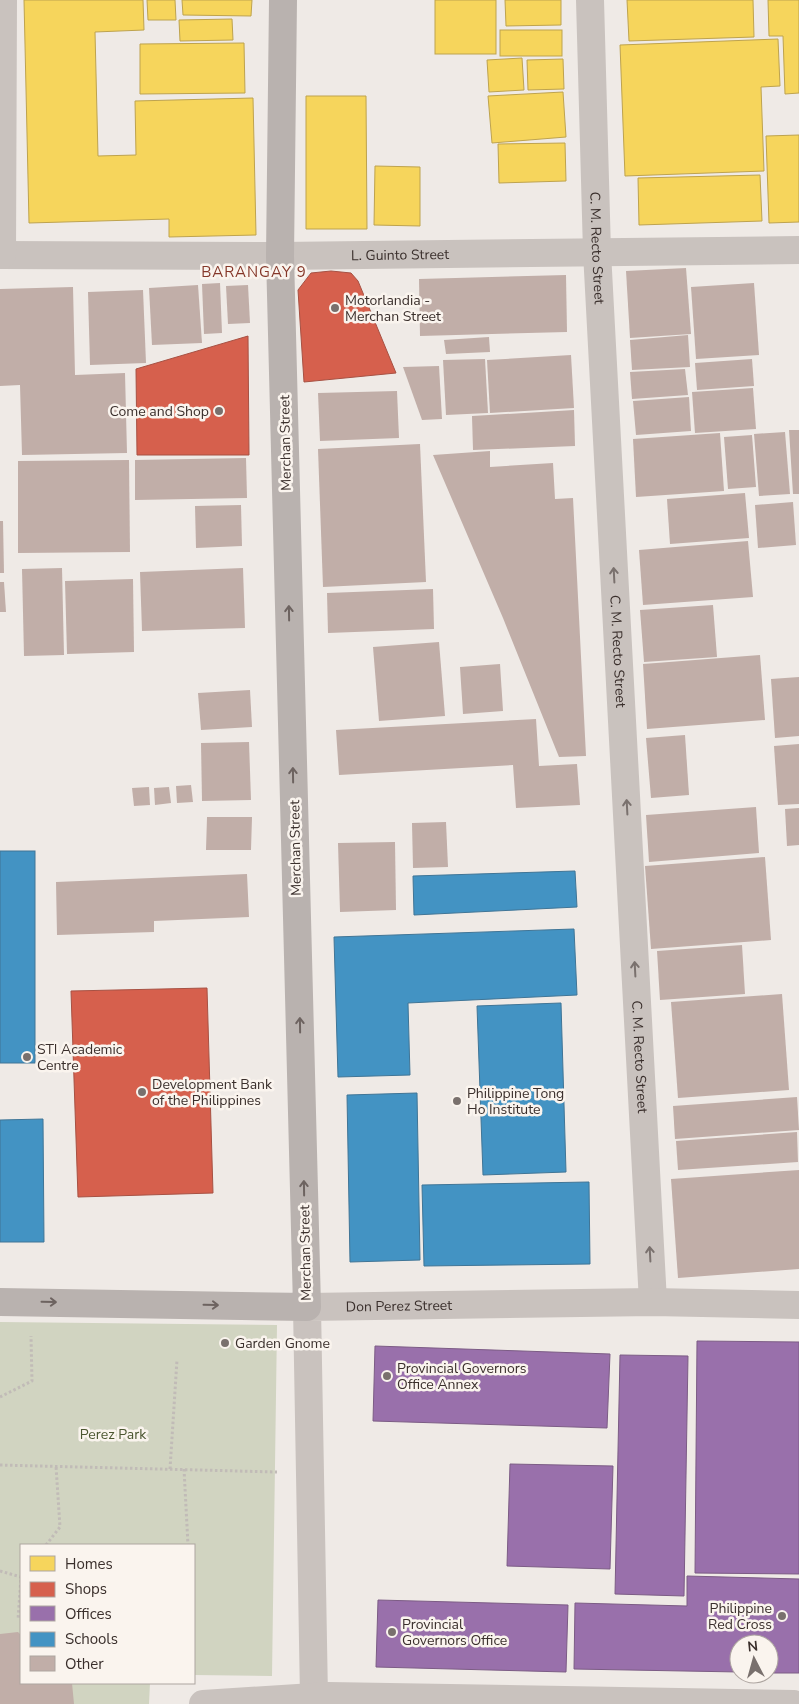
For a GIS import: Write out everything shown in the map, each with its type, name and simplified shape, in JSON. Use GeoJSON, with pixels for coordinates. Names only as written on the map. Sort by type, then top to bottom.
{"type":"FeatureCollection","features":[{"type":"Feature","properties":{"kind":"main road","name":"Merchan Street"},"geometry":{"type":"LineString","coordinates":[[284,0],[280,256],[307,1306]]}},
{"type":"Feature","properties":{"kind":"main road","name":"Don Perez Street"},"geometry":{"type":"LineString","coordinates":[[0,1302],[307,1306]]}},
{"type":"Feature","properties":{"kind":"street"},"geometry":{"type":"LineString","coordinates":[[1,255],[3,0]]}},
{"type":"Feature","properties":{"kind":"street","name":"C. M. Recto Street"},"geometry":{"type":"LineString","coordinates":[[590,0],[597,252],[653,1302]]}},
{"type":"Feature","properties":{"kind":"street","name":"L. Guinto Street"},"geometry":{"type":"LineString","coordinates":[[1,255],[280,256],[799,250]]}},
{"type":"Feature","properties":{"kind":"street","name":"Don Perez Street"},"geometry":{"type":"LineString","coordinates":[[307,1306],[653,1302],[799,1305]]}},
{"type":"Feature","properties":{"kind":"street","name":"Merchan Street"},"geometry":{"type":"LineString","coordinates":[[307,1306],[314,1697]]}},
{"type":"Feature","properties":{"kind":"street"},"geometry":{"type":"LineString","coordinates":[[203,1704],[314,1697],[794,1704]]}},
{"type":"Feature","properties":{"kind":"path"},"geometry":{"type":"LineString","coordinates":[[0,1397],[32,1381],[30,1329]]}},
{"type":"Feature","properties":{"kind":"path"},"geometry":{"type":"LineString","coordinates":[[170,1469],[177,1360]]}},
{"type":"Feature","properties":{"kind":"path"},"geometry":{"type":"LineString","coordinates":[[0,1465],[309,1473]]}},
{"type":"Feature","properties":{"kind":"path"},"geometry":{"type":"LineString","coordinates":[[47,1544],[60,1526],[56,1466]]}},
{"type":"Feature","properties":{"kind":"path"},"geometry":{"type":"LineString","coordinates":[[184,1470],[188,1544]]}},
{"type":"Feature","properties":{"kind":"path"},"geometry":{"type":"LineString","coordinates":[[0,1572],[20,1577]]}},
{"type":"Feature","properties":{"kind":"path"},"geometry":{"type":"LineString","coordinates":[[18,1620],[20,1591]]}},
{"type":"Feature","properties":{"kind":"green space","name":"Perez Park"},"geometry":{"type":"Polygon","coordinates":[[[0,1322],[277,1325],[272,1676],[195,1675],[195,1544],[20,1544],[20,1684],[150,1684],[149,1704],[0,1704],[0,1322]]]}},
{"type":"Feature","properties":{"kind":"building: Homes"},"geometry":{"type":"Polygon","coordinates":[[[24,0],[143,0],[144,30],[95,32],[98,156],[136,155],[135,101],[253,98],[256,235],[169,237],[169,219],[29,223],[24,0]]]}},
{"type":"Feature","properties":{"kind":"building: Homes"},"geometry":{"type":"Polygon","coordinates":[[[147,0],[175,0],[176,20],[148,20],[147,0]]]}},
{"type":"Feature","properties":{"kind":"building: Homes"},"geometry":{"type":"Polygon","coordinates":[[[182,0],[252,0],[251,16],[183,15],[182,0]]]}},
{"type":"Feature","properties":{"kind":"building: Homes"},"geometry":{"type":"Polygon","coordinates":[[[435,0],[496,0],[496,54],[435,54],[435,0]]]}},
{"type":"Feature","properties":{"kind":"building: Homes"},"geometry":{"type":"Polygon","coordinates":[[[505,0],[561,0],[561,25],[506,26],[505,0]]]}},
{"type":"Feature","properties":{"kind":"building: Homes"},"geometry":{"type":"Polygon","coordinates":[[[627,0],[753,0],[754,37],[629,41],[627,0]]]}},
{"type":"Feature","properties":{"kind":"building: Homes"},"geometry":{"type":"Polygon","coordinates":[[[768,0],[799,0],[799,93],[785,94],[783,36],[769,36],[768,0]]]}},
{"type":"Feature","properties":{"kind":"building: Homes"},"geometry":{"type":"Polygon","coordinates":[[[232,19],[233,40],[180,41],[179,20],[232,19]]]}},
{"type":"Feature","properties":{"kind":"building: Homes"},"geometry":{"type":"Polygon","coordinates":[[[500,30],[562,30],[562,56],[500,56],[500,30]]]}},
{"type":"Feature","properties":{"kind":"building: Homes"},"geometry":{"type":"Polygon","coordinates":[[[778,39],[780,86],[761,87],[764,171],[625,176],[620,45],[778,39]]]}},
{"type":"Feature","properties":{"kind":"building: Homes"},"geometry":{"type":"Polygon","coordinates":[[[244,43],[245,93],[140,94],[140,44],[244,43]]]}},
{"type":"Feature","properties":{"kind":"building: Homes"},"geometry":{"type":"Polygon","coordinates":[[[522,58],[524,90],[489,92],[487,60],[522,58]]]}},
{"type":"Feature","properties":{"kind":"building: Homes"},"geometry":{"type":"Polygon","coordinates":[[[563,59],[564,89],[528,90],[527,60],[563,59]]]}},
{"type":"Feature","properties":{"kind":"building: Homes"},"geometry":{"type":"Polygon","coordinates":[[[563,92],[566,137],[492,143],[488,96],[563,92]]]}},
{"type":"Feature","properties":{"kind":"building: Homes"},"geometry":{"type":"Polygon","coordinates":[[[306,96],[366,96],[367,229],[306,229],[306,96]]]}},
{"type":"Feature","properties":{"kind":"building: Homes"},"geometry":{"type":"Polygon","coordinates":[[[799,135],[799,222],[769,223],[766,136],[799,135]]]}},
{"type":"Feature","properties":{"kind":"building: Homes"},"geometry":{"type":"Polygon","coordinates":[[[565,143],[566,181],[499,183],[498,144],[565,143]]]}},
{"type":"Feature","properties":{"kind":"building: Homes"},"geometry":{"type":"Polygon","coordinates":[[[375,166],[420,167],[420,226],[374,225],[375,166]]]}},
{"type":"Feature","properties":{"kind":"building: Homes"},"geometry":{"type":"Polygon","coordinates":[[[760,175],[762,221],[639,225],[638,178],[760,175]]]}},
{"type":"Feature","properties":{"kind":"building: Shops"},"geometry":{"type":"Polygon","coordinates":[[[331,271],[351,273],[358,281],[396,373],[304,382],[298,290],[311,273],[331,271]]]}},
{"type":"Feature","properties":{"kind":"building: Shops"},"geometry":{"type":"Polygon","coordinates":[[[248,336],[249,455],[137,455],[136,369],[248,336]]]}},
{"type":"Feature","properties":{"kind":"building: Shops","name":"Development Bank of the Philippines"},"geometry":{"type":"Polygon","coordinates":[[[207,988],[213,1193],[78,1197],[71,991],[207,988]]]}},
{"type":"Feature","properties":{"kind":"building: Offices"},"geometry":{"type":"Polygon","coordinates":[[[697,1341],[799,1342],[799,1574],[695,1573],[697,1341]]]}},
{"type":"Feature","properties":{"kind":"building: Offices"},"geometry":{"type":"Polygon","coordinates":[[[375,1346],[610,1354],[607,1428],[373,1421],[375,1346]]]}},
{"type":"Feature","properties":{"kind":"building: Offices"},"geometry":{"type":"Polygon","coordinates":[[[620,1355],[688,1356],[684,1596],[615,1594],[620,1355]]]}},
{"type":"Feature","properties":{"kind":"building: Offices"},"geometry":{"type":"Polygon","coordinates":[[[510,1464],[613,1466],[610,1569],[507,1566],[510,1464]]]}},
{"type":"Feature","properties":{"kind":"building: Offices"},"geometry":{"type":"Polygon","coordinates":[[[687,1576],[799,1579],[799,1673],[779,1673],[779,1634],[729,1634],[729,1672],[574,1669],[575,1603],[687,1606],[687,1576]]]}},
{"type":"Feature","properties":{"kind":"building: Offices"},"geometry":{"type":"Polygon","coordinates":[[[378,1600],[568,1605],[566,1672],[376,1667],[378,1600]]]}},
{"type":"Feature","properties":{"kind":"building: Schools"},"geometry":{"type":"Polygon","coordinates":[[[0,851],[35,851],[35,1063],[0,1063],[0,851]]]}},
{"type":"Feature","properties":{"kind":"building: Schools"},"geometry":{"type":"Polygon","coordinates":[[[575,871],[577,907],[414,915],[413,876],[575,871]]]}},
{"type":"Feature","properties":{"kind":"building: Schools"},"geometry":{"type":"Polygon","coordinates":[[[574,929],[577,995],[408,1003],[410,1075],[338,1077],[334,937],[574,929]]]}},
{"type":"Feature","properties":{"kind":"building: Schools"},"geometry":{"type":"Polygon","coordinates":[[[561,1003],[566,1172],[483,1175],[477,1006],[561,1003]]]}},
{"type":"Feature","properties":{"kind":"building: Schools"},"geometry":{"type":"Polygon","coordinates":[[[417,1093],[420,1260],[350,1262],[347,1095],[417,1093]]]}},
{"type":"Feature","properties":{"kind":"building: Schools"},"geometry":{"type":"Polygon","coordinates":[[[43,1119],[44,1242],[0,1242],[0,1120],[43,1119]]]}},
{"type":"Feature","properties":{"kind":"building: Schools"},"geometry":{"type":"Polygon","coordinates":[[[589,1182],[590,1264],[424,1266],[422,1185],[589,1182]]]}},
{"type":"Feature","properties":{"kind":"building: Other"},"geometry":{"type":"Polygon","coordinates":[[[686,268],[691,334],[630,338],[626,271],[686,268]]]}},
{"type":"Feature","properties":{"kind":"building: Other"},"geometry":{"type":"Polygon","coordinates":[[[566,275],[567,332],[420,336],[419,279],[566,275]]]}},
{"type":"Feature","properties":{"kind":"building: Other"},"geometry":{"type":"Polygon","coordinates":[[[220,283],[222,333],[204,334],[202,284],[220,283]]]}},
{"type":"Feature","properties":{"kind":"building: Other"},"geometry":{"type":"Polygon","coordinates":[[[754,283],[759,355],[696,359],[691,287],[754,283]]]}},
{"type":"Feature","properties":{"kind":"building: Other"},"geometry":{"type":"Polygon","coordinates":[[[198,285],[202,343],[152,345],[149,288],[198,285]]]}},
{"type":"Feature","properties":{"kind":"building: Other"},"geometry":{"type":"Polygon","coordinates":[[[248,285],[250,323],[228,324],[226,286],[248,285]]]}},
{"type":"Feature","properties":{"kind":"building: Other"},"geometry":{"type":"Polygon","coordinates":[[[73,287],[75,375],[125,373],[127,453],[22,455],[20,385],[0,386],[0,289],[73,287]]]}},
{"type":"Feature","properties":{"kind":"building: Other"},"geometry":{"type":"Polygon","coordinates":[[[143,290],[146,363],[90,365],[88,292],[143,290]]]}},
{"type":"Feature","properties":{"kind":"building: Other"},"geometry":{"type":"Polygon","coordinates":[[[688,335],[690,367],[632,370],[630,340],[688,335]]]}},
{"type":"Feature","properties":{"kind":"building: Other"},"geometry":{"type":"Polygon","coordinates":[[[489,337],[490,352],[446,354],[444,340],[489,337]]]}},
{"type":"Feature","properties":{"kind":"building: Other"},"geometry":{"type":"Polygon","coordinates":[[[571,355],[574,408],[490,413],[487,360],[571,355]]]}},
{"type":"Feature","properties":{"kind":"building: Other"},"geometry":{"type":"Polygon","coordinates":[[[485,359],[488,413],[446,415],[443,360],[485,359]]]}},
{"type":"Feature","properties":{"kind":"building: Other"},"geometry":{"type":"Polygon","coordinates":[[[752,359],[754,386],[697,390],[695,363],[752,359]]]}},
{"type":"Feature","properties":{"kind":"building: Other"},"geometry":{"type":"Polygon","coordinates":[[[439,366],[442,419],[422,420],[403,367],[439,366]]]}},
{"type":"Feature","properties":{"kind":"building: Other"},"geometry":{"type":"Polygon","coordinates":[[[685,369],[688,395],[632,399],[630,372],[685,369]]]}},
{"type":"Feature","properties":{"kind":"building: Other"},"geometry":{"type":"Polygon","coordinates":[[[753,388],[756,429],[695,433],[692,392],[753,388]]]}},
{"type":"Feature","properties":{"kind":"building: Other"},"geometry":{"type":"Polygon","coordinates":[[[397,391],[399,438],[320,441],[318,393],[397,391]]]}},
{"type":"Feature","properties":{"kind":"building: Other"},"geometry":{"type":"Polygon","coordinates":[[[689,397],[691,431],[636,435],[633,401],[689,397]]]}},
{"type":"Feature","properties":{"kind":"building: Other"},"geometry":{"type":"Polygon","coordinates":[[[574,410],[575,446],[473,450],[472,416],[574,410]]]}},
{"type":"Feature","properties":{"kind":"building: Other"},"geometry":{"type":"Polygon","coordinates":[[[789,430],[799,430],[799,494],[793,494],[789,430]]]}},
{"type":"Feature","properties":{"kind":"building: Other"},"geometry":{"type":"Polygon","coordinates":[[[785,432],[790,494],[759,496],[754,434],[785,432]]]}},
{"type":"Feature","properties":{"kind":"building: Other"},"geometry":{"type":"Polygon","coordinates":[[[720,433],[724,491],[636,497],[633,439],[720,433]]]}},
{"type":"Feature","properties":{"kind":"building: Other"},"geometry":{"type":"Polygon","coordinates":[[[752,435],[756,487],[728,489],[724,437],[752,435]]]}},
{"type":"Feature","properties":{"kind":"building: Other"},"geometry":{"type":"Polygon","coordinates":[[[420,444],[426,582],[323,587],[318,449],[420,444]]]}},
{"type":"Feature","properties":{"kind":"building: Other"},"geometry":{"type":"Polygon","coordinates":[[[490,451],[490,467],[553,463],[555,499],[573,498],[586,756],[559,757],[503,618],[433,455],[490,451]]]}},
{"type":"Feature","properties":{"kind":"building: Other"},"geometry":{"type":"Polygon","coordinates":[[[246,458],[247,498],[135,500],[135,460],[246,458]]]}},
{"type":"Feature","properties":{"kind":"building: Other"},"geometry":{"type":"Polygon","coordinates":[[[129,460],[130,552],[18,553],[18,461],[129,460]]]}},
{"type":"Feature","properties":{"kind":"building: Other"},"geometry":{"type":"Polygon","coordinates":[[[745,493],[749,538],[670,544],[667,499],[745,493]]]}},
{"type":"Feature","properties":{"kind":"building: Other"},"geometry":{"type":"Polygon","coordinates":[[[793,502],[796,545],[758,548],[755,505],[793,502]]]}},
{"type":"Feature","properties":{"kind":"building: Other"},"geometry":{"type":"Polygon","coordinates":[[[241,505],[242,546],[196,548],[195,506],[241,505]]]}},
{"type":"Feature","properties":{"kind":"building: Other"},"geometry":{"type":"Polygon","coordinates":[[[0,521],[3,521],[4,573],[0,573],[0,521]]]}},
{"type":"Feature","properties":{"kind":"building: Other"},"geometry":{"type":"Polygon","coordinates":[[[748,541],[753,597],[643,605],[639,550],[748,541]]]}},
{"type":"Feature","properties":{"kind":"building: Other"},"geometry":{"type":"Polygon","coordinates":[[[62,568],[64,655],[24,656],[22,569],[62,568]]]}},
{"type":"Feature","properties":{"kind":"building: Other"},"geometry":{"type":"Polygon","coordinates":[[[243,568],[245,628],[142,631],[140,572],[243,568]]]}},
{"type":"Feature","properties":{"kind":"building: Other"},"geometry":{"type":"Polygon","coordinates":[[[133,579],[134,652],[67,654],[65,581],[133,579]]]}},
{"type":"Feature","properties":{"kind":"building: Other"},"geometry":{"type":"Polygon","coordinates":[[[0,582],[4,582],[6,612],[0,612],[0,582]]]}},
{"type":"Feature","properties":{"kind":"building: Other"},"geometry":{"type":"Polygon","coordinates":[[[433,589],[434,629],[328,633],[327,593],[433,589]]]}},
{"type":"Feature","properties":{"kind":"building: Other"},"geometry":{"type":"Polygon","coordinates":[[[713,605],[717,657],[644,662],[640,610],[713,605]]]}},
{"type":"Feature","properties":{"kind":"building: Other"},"geometry":{"type":"Polygon","coordinates":[[[439,642],[445,716],[379,721],[373,647],[439,642]]]}},
{"type":"Feature","properties":{"kind":"building: Other"},"geometry":{"type":"Polygon","coordinates":[[[760,655],[765,720],[647,729],[643,664],[760,655]]]}},
{"type":"Feature","properties":{"kind":"building: Other"},"geometry":{"type":"Polygon","coordinates":[[[500,664],[503,711],[463,714],[460,667],[500,664]]]}},
{"type":"Feature","properties":{"kind":"building: Other"},"geometry":{"type":"Polygon","coordinates":[[[799,677],[799,736],[775,738],[771,679],[799,677]]]}},
{"type":"Feature","properties":{"kind":"building: Other"},"geometry":{"type":"Polygon","coordinates":[[[250,690],[252,727],[201,730],[198,693],[250,690]]]}},
{"type":"Feature","properties":{"kind":"building: Other"},"geometry":{"type":"Polygon","coordinates":[[[536,719],[539,766],[577,764],[580,805],[516,808],[513,765],[339,775],[336,730],[536,719]]]}},
{"type":"Feature","properties":{"kind":"building: Other"},"geometry":{"type":"Polygon","coordinates":[[[685,735],[689,795],[651,798],[646,738],[685,735]]]}},
{"type":"Feature","properties":{"kind":"building: Other"},"geometry":{"type":"Polygon","coordinates":[[[249,742],[251,800],[202,801],[201,743],[249,742]]]}},
{"type":"Feature","properties":{"kind":"building: Other"},"geometry":{"type":"Polygon","coordinates":[[[799,744],[799,804],[778,805],[774,746],[799,744]]]}},
{"type":"Feature","properties":{"kind":"building: Other"},"geometry":{"type":"Polygon","coordinates":[[[191,785],[193,802],[177,803],[176,786],[191,785]]]}},
{"type":"Feature","properties":{"kind":"building: Other"},"geometry":{"type":"Polygon","coordinates":[[[149,787],[150,805],[134,806],[132,788],[149,787]]]}},
{"type":"Feature","properties":{"kind":"building: Other"},"geometry":{"type":"Polygon","coordinates":[[[169,787],[171,803],[155,805],[154,788],[169,787]]]}},
{"type":"Feature","properties":{"kind":"building: Other"},"geometry":{"type":"Polygon","coordinates":[[[756,807],[759,853],[649,862],[646,815],[756,807]]]}},
{"type":"Feature","properties":{"kind":"building: Other"},"geometry":{"type":"Polygon","coordinates":[[[799,808],[799,845],[787,846],[785,809],[799,808]]]}},
{"type":"Feature","properties":{"kind":"building: Other"},"geometry":{"type":"Polygon","coordinates":[[[207,817],[252,817],[251,850],[206,850],[207,817]]]}},
{"type":"Feature","properties":{"kind":"building: Other"},"geometry":{"type":"Polygon","coordinates":[[[446,822],[448,867],[413,868],[412,823],[446,822]]]}},
{"type":"Feature","properties":{"kind":"building: Other"},"geometry":{"type":"Polygon","coordinates":[[[395,842],[396,910],[340,912],[338,843],[395,842]]]}},
{"type":"Feature","properties":{"kind":"building: Other"},"geometry":{"type":"Polygon","coordinates":[[[765,857],[771,940],[651,949],[645,866],[765,857]]]}},
{"type":"Feature","properties":{"kind":"building: Other"},"geometry":{"type":"Polygon","coordinates":[[[247,874],[249,917],[154,921],[154,932],[57,935],[56,882],[247,874]]]}},
{"type":"Feature","properties":{"kind":"building: Other"},"geometry":{"type":"Polygon","coordinates":[[[742,945],[745,994],[660,1000],[657,951],[742,945]]]}},
{"type":"Feature","properties":{"kind":"building: Other"},"geometry":{"type":"Polygon","coordinates":[[[782,994],[789,1090],[678,1098],[671,1002],[782,994]]]}},
{"type":"Feature","properties":{"kind":"building: Other"},"geometry":{"type":"Polygon","coordinates":[[[797,1097],[799,1130],[675,1139],[673,1106],[797,1097]]]}},
{"type":"Feature","properties":{"kind":"building: Other"},"geometry":{"type":"Polygon","coordinates":[[[797,1132],[798,1162],[678,1170],[676,1141],[797,1132]]]}},
{"type":"Feature","properties":{"kind":"building: Other"},"geometry":{"type":"Polygon","coordinates":[[[799,1170],[799,1269],[678,1278],[671,1179],[799,1170]]]}},
{"type":"Feature","properties":{"kind":"building: Other"},"geometry":{"type":"Polygon","coordinates":[[[18,1632],[20,1634],[20,1684],[72,1684],[74,1704],[0,1704],[0,1634],[18,1632]]]}},
{"type":"Feature","properties":{"kind":"place","name":"Motorlandia - Merchan Street"},"geometry":{"type":"Point","coordinates":[335,308]}},
{"type":"Feature","properties":{"kind":"place","name":"Come and Shop"},"geometry":{"type":"Point","coordinates":[219,411]}},
{"type":"Feature","properties":{"kind":"place","name":"STI Academic Centre"},"geometry":{"type":"Point","coordinates":[27,1057]}},
{"type":"Feature","properties":{"kind":"place","name":"Development Bank of the Philippines"},"geometry":{"type":"Point","coordinates":[142,1092]}},
{"type":"Feature","properties":{"kind":"place","name":"Philippine Tong Ho Institute"},"geometry":{"type":"Point","coordinates":[457,1101]}},
{"type":"Feature","properties":{"kind":"place","name":"Garden Gnome"},"geometry":{"type":"Point","coordinates":[225,1343]}},
{"type":"Feature","properties":{"kind":"place","name":"Provincial Governors Office Annex"},"geometry":{"type":"Point","coordinates":[387,1376]}},
{"type":"Feature","properties":{"kind":"place","name":"Philippine Red Cross"},"geometry":{"type":"Point","coordinates":[782,1616]}},
{"type":"Feature","properties":{"kind":"place","name":"Provincial Governors Office"},"geometry":{"type":"Point","coordinates":[392,1632]}},
{"type":"Feature","properties":{"kind":"district","name":"BARANGAY 9"},"geometry":{"type":"Point","coordinates":[254,272]}}]}
